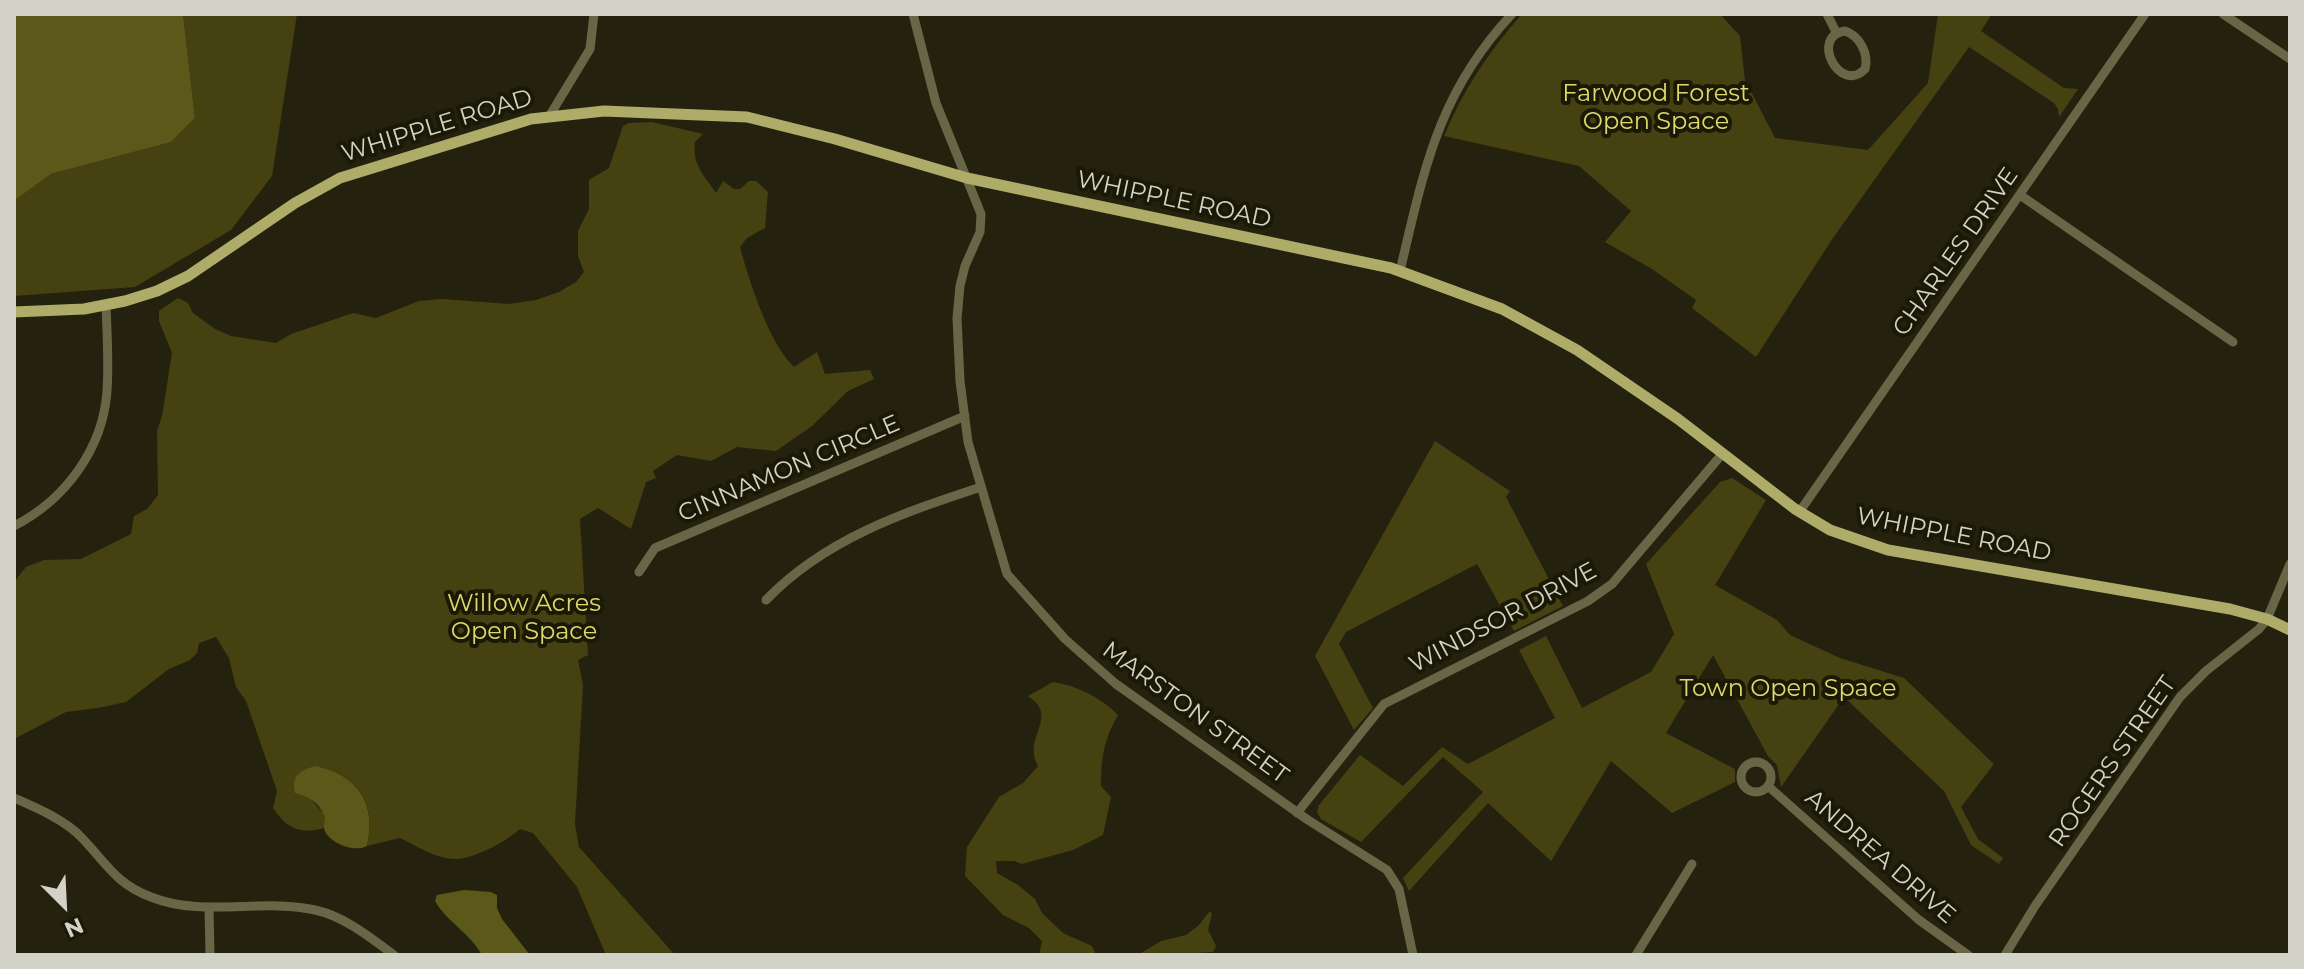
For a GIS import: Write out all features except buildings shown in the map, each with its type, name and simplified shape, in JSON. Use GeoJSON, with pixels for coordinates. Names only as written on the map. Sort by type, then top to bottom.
{"type":"FeatureCollection","features":[{"type":"Feature","properties":{"kind":"main road","name":"WHIPPLE ROAD"},"geometry":{"type":"LineString","coordinates":[[14,312],[84,309],[157,291],[188,276],[295,203],[340,178],[501,127],[550,115],[604,111],[747,117],[967,178],[1400,271],[1502,309],[1577,350],[1830,530],[1888,550],[2216,607],[2267,619],[2290,630]]}},
{"type":"Feature","properties":{"kind":"street"},"geometry":{"type":"LineString","coordinates":[[550,115],[590,49],[594,14]]}},
{"type":"Feature","properties":{"kind":"street","name":"MARSTON STREET"},"geometry":{"type":"LineString","coordinates":[[913,14],[936,103],[981,214],[980,232],[963,276],[957,318],[968,442],[1007,574],[1065,639],[1116,684],[1297,813],[1387,870],[1399,889],[1413,955]]}},
{"type":"Feature","properties":{"kind":"street"},"geometry":{"type":"LineString","coordinates":[[1400,271],[1425,168],[1442,118],[1467,70],[1512,14]]}},
{"type":"Feature","properties":{"kind":"street"},"geometry":{"type":"LineString","coordinates":[[1827,14],[1836,32]]}},
{"type":"Feature","properties":{"kind":"street","name":"CHARLES DRIVE"},"geometry":{"type":"LineString","coordinates":[[1800,511],[2145,14]]}},
{"type":"Feature","properties":{"kind":"street"},"geometry":{"type":"LineString","coordinates":[[2223,14],[2290,59]]}},
{"type":"Feature","properties":{"kind":"street"},"geometry":{"type":"LineString","coordinates":[[1836,32],[1851,33],[1862,46],[1867,63],[1858,75],[1844,75],[1833,61],[1828,44],[1836,32]]}},
{"type":"Feature","properties":{"kind":"street"},"geometry":{"type":"LineString","coordinates":[[2020,195],[2233,342]]}},
{"type":"Feature","properties":{"kind":"street"},"geometry":{"type":"LineString","coordinates":[[14,526],[53,500],[75,476],[93,447],[104,415],[108,390],[106,305]]}},
{"type":"Feature","properties":{"kind":"street","name":"CINNAMON CIRCLE"},"geometry":{"type":"LineString","coordinates":[[639,572],[655,548],[965,416]]}},
{"type":"Feature","properties":{"kind":"street","name":"WINDSOR DRIVE"},"geometry":{"type":"LineString","coordinates":[[1297,813],[1384,704],[1588,601],[1612,584],[1723,453]]}},
{"type":"Feature","properties":{"kind":"street"},"geometry":{"type":"LineString","coordinates":[[766,600],[786,579],[824,552],[879,524],[981,487]]}},
{"type":"Feature","properties":{"kind":"street","name":"ROGERS STREET"},"geometry":{"type":"LineString","coordinates":[[2005,955],[2035,906],[2180,697],[2267,619],[2290,564]]}},
{"type":"Feature","properties":{"kind":"street","name":"ANDREA DRIVE"},"geometry":{"type":"LineString","coordinates":[[1768,786],[1919,920],[1968,955]]}},
{"type":"Feature","properties":{"kind":"street"},"geometry":{"type":"LineString","coordinates":[[14,798],[46,813],[81,836],[104,866],[135,891],[170,902],[209,907],[313,909],[345,922],[394,955]]}},
{"type":"Feature","properties":{"kind":"street"},"geometry":{"type":"LineString","coordinates":[[1636,955],[1692,864]]}},
{"type":"Feature","properties":{"kind":"street"},"geometry":{"type":"LineString","coordinates":[[209,907],[210,955]]}},
{"type":"Feature","properties":{"kind":"green space"},"geometry":{"type":"Polygon","coordinates":[[[183,14],[297,14],[272,176],[231,230],[135,287],[14,296],[14,201],[51,174],[171,142],[195,118],[183,14]]]}},
{"type":"Feature","properties":{"kind":"green space","name":"Farwood Forest Open Space"},"geometry":{"type":"Polygon","coordinates":[[[1522,14],[1720,14],[1740,36],[1745,80],[1775,138],[1868,150],[1928,83],[1938,14],[1992,14],[1981,31],[2064,88],[2078,89],[2059,117],[2054,103],[1969,47],[1833,238],[1756,357],[1692,308],[1696,300],[1652,269],[1605,242],[1631,211],[1579,166],[1444,136],[1478,72],[1522,14]]]}},
{"type":"Feature","properties":{"kind":"green space","name":"Willow Acres Open Space"},"geometry":{"type":"Polygon","coordinates":[[[652,122],[703,134],[695,142],[695,157],[716,193],[723,181],[734,189],[740,189],[749,181],[756,181],[768,192],[765,228],[747,238],[740,247],[768,327],[794,367],[817,352],[825,374],[870,370],[874,379],[848,391],[812,426],[776,451],[737,447],[711,461],[677,455],[653,471],[656,478],[646,482],[631,529],[598,508],[580,519],[588,655],[578,660],[583,685],[575,824],[579,847],[675,955],[606,955],[577,887],[533,833],[520,829],[489,849],[455,859],[427,852],[400,838],[367,846],[369,817],[361,793],[343,776],[315,766],[306,794],[325,815],[324,828],[301,830],[283,821],[273,808],[277,791],[246,701],[236,687],[229,658],[216,637],[199,643],[197,653],[190,660],[169,669],[126,702],[66,712],[14,739],[14,582],[26,567],[44,560],[81,559],[131,534],[134,516],[147,509],[158,495],[157,431],[172,353],[159,321],[159,311],[178,298],[188,303],[193,313],[215,329],[231,336],[276,343],[291,334],[353,313],[376,318],[419,301],[442,299],[509,304],[536,300],[559,292],[576,282],[584,272],[578,256],[578,231],[589,209],[589,180],[609,168],[623,126],[652,122]]]}},
{"type":"Feature","properties":{"kind":"green space"},"geometry":{"type":"Polygon","coordinates":[[[1435,441],[1510,491],[1506,497],[1563,606],[1514,631],[1477,564],[1346,632],[1339,644],[1373,708],[1354,730],[1315,656],[1435,441]]]}},
{"type":"Feature","properties":{"kind":"green space","name":"Town Open Space"},"geometry":{"type":"Polygon","coordinates":[[[1732,478],[1766,500],[1715,585],[1777,620],[1790,635],[1840,658],[1904,678],[1994,764],[1961,807],[1978,839],[2003,858],[1999,864],[1971,845],[1944,791],[1844,697],[1781,787],[1777,765],[1768,756],[1713,655],[1666,733],[1735,769],[1735,782],[1672,813],[1611,761],[1551,861],[1488,803],[1409,891],[1403,878],[1483,792],[1443,757],[1361,842],[1321,819],[1317,812],[1319,805],[1360,755],[1403,786],[1442,747],[1468,764],[1555,718],[1519,650],[1546,636],[1582,708],[1651,672],[1674,634],[1646,564],[1720,482],[1732,478]]]}},
{"type":"Feature","properties":{"kind":"green space"},"geometry":{"type":"Polygon","coordinates":[[[1053,682],[1088,693],[1118,715],[1109,732],[1103,758],[1101,786],[1111,797],[1103,835],[1073,850],[1022,864],[996,861],[997,873],[1035,899],[1042,913],[1063,933],[1092,946],[1096,955],[1039,955],[1042,941],[1029,928],[1003,915],[965,876],[967,847],[999,797],[1023,783],[1038,766],[1034,746],[1041,716],[1036,703],[1028,696],[1053,682]]]}},
{"type":"Feature","properties":{"kind":"green space"},"geometry":{"type":"Polygon","coordinates":[[[1210,911],[1208,930],[1216,946],[1213,952],[1138,955],[1161,941],[1186,935],[1210,911]]]}},
{"type":"Feature","properties":{"kind":"shaded area"},"geometry":{"type":"Polygon","coordinates":[[[14,14],[183,14],[195,118],[171,142],[51,174],[14,201],[14,14]]]}},
{"type":"Feature","properties":{"kind":"shaded area"},"geometry":{"type":"Polygon","coordinates":[[[315,766],[343,776],[361,793],[369,817],[367,846],[349,847],[330,838],[324,828],[325,817],[319,806],[295,793],[294,782],[298,775],[315,766]]]}},
{"type":"Feature","properties":{"kind":"shaded area"},"geometry":{"type":"Polygon","coordinates":[[[464,890],[497,895],[497,908],[502,919],[530,955],[482,955],[435,901],[437,895],[464,890]]]}}]}
